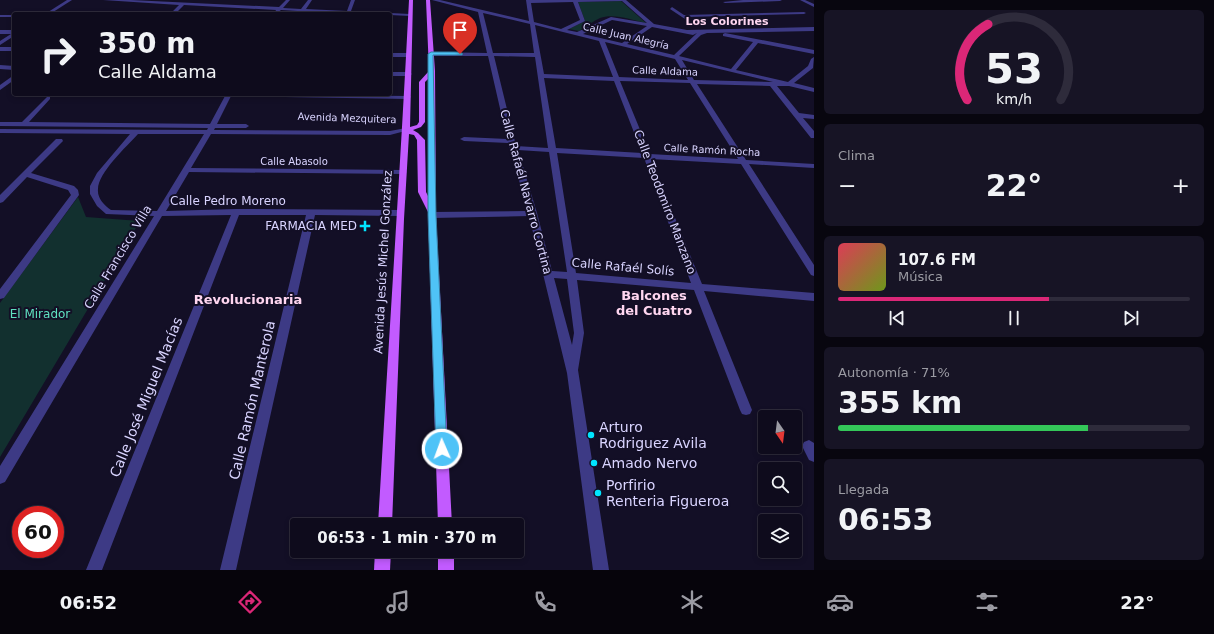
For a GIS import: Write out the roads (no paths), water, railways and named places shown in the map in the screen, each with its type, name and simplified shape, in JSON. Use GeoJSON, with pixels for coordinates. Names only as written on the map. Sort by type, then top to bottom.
{"type":"FeatureCollection","features":[{"type":"Feature","properties":{"kind":"main road","name":"Avenida Jesús Michel González"},"geometry":{"type":"LineString","coordinates":[[385,518],[400,213],[408,97],[408,55],[411,0]]}},
{"type":"Feature","properties":{"kind":"main road"},"geometry":{"type":"LineString","coordinates":[[428,0],[432,71],[432,215],[445,518]]}},
{"type":"Feature","properties":{"kind":"main road"},"geometry":{"type":"LineString","coordinates":[[406,130],[418,126],[422,122],[422,82],[432,71]]}},
{"type":"Feature","properties":{"kind":"main road"},"geometry":{"type":"LineString","coordinates":[[406,130],[416,134],[421,140],[422,192],[432,215]]}},
{"type":"Feature","properties":{"kind":"main road"},"geometry":{"type":"LineString","coordinates":[[382,570],[383,558]]}},
{"type":"Feature","properties":{"kind":"main road"},"geometry":{"type":"LineString","coordinates":[[446,558],[446,570]]}},
{"type":"Feature","properties":{"kind":"street"},"geometry":{"type":"LineString","coordinates":[[50,12],[70,0]]}},
{"type":"Feature","properties":{"kind":"street"},"geometry":{"type":"LineString","coordinates":[[105,0],[165,1],[183,4],[277,12],[317,12]]}},
{"type":"Feature","properties":{"kind":"street"},"geometry":{"type":"LineString","coordinates":[[277,12],[288,0]]}},
{"type":"Feature","properties":{"kind":"street"},"geometry":{"type":"LineString","coordinates":[[302,11],[310,0]]}},
{"type":"Feature","properties":{"kind":"street"},"geometry":{"type":"LineString","coordinates":[[349,12],[353,0]]}},
{"type":"Feature","properties":{"kind":"street","name":"Calle Juan Alegría"},"geometry":{"type":"LineString","coordinates":[[434,0],[676,56],[814,90]]}},
{"type":"Feature","properties":{"kind":"street"},"geometry":{"type":"LineString","coordinates":[[528,1],[623,0],[652,25]]}},
{"type":"Feature","properties":{"kind":"street"},"geometry":{"type":"LineString","coordinates":[[723,1],[780,0]]}},
{"type":"Feature","properties":{"kind":"street"},"geometry":{"type":"LineString","coordinates":[[802,0],[814,6]]}},
{"type":"Feature","properties":{"kind":"street","name":"Calle Rafaél Navarro Cortina"},"geometry":{"type":"LineString","coordinates":[[528,1],[572,276],[579,333],[573,373]]}},
{"type":"Feature","properties":{"kind":"street"},"geometry":{"type":"LineString","coordinates":[[562,30],[583,21],[575,1]]}},
{"type":"Feature","properties":{"kind":"street"},"geometry":{"type":"LineString","coordinates":[[723,1],[729,6]]}},
{"type":"Feature","properties":{"kind":"street"},"geometry":{"type":"LineString","coordinates":[[174,12],[183,4]]}},
{"type":"Feature","properties":{"kind":"street"},"geometry":{"type":"LineString","coordinates":[[672,8],[691,22]]}},
{"type":"Feature","properties":{"kind":"street","name":"Calle Rafaél Navarro Cortina"},"geometry":{"type":"LineString","coordinates":[[480,11],[512,144],[534,213],[573,373],[601,570]]}},
{"type":"Feature","properties":{"kind":"street"},"geometry":{"type":"LineString","coordinates":[[734,11],[750,21]]}},
{"type":"Feature","properties":{"kind":"street"},"geometry":{"type":"LineString","coordinates":[[683,16],[804,13]]}},
{"type":"Feature","properties":{"kind":"street"},"geometry":{"type":"LineString","coordinates":[[392,14],[410,15]]}},
{"type":"Feature","properties":{"kind":"street"},"geometry":{"type":"LineString","coordinates":[[0,16],[12,16]]}},
{"type":"Feature","properties":{"kind":"street"},"geometry":{"type":"LineString","coordinates":[[578,34],[611,18],[699,34]]}},
{"type":"Feature","properties":{"kind":"street"},"geometry":{"type":"LineString","coordinates":[[624,44],[652,25]]}},
{"type":"Feature","properties":{"kind":"street"},"geometry":{"type":"LineString","coordinates":[[686,32],[814,28]]}},
{"type":"Feature","properties":{"kind":"street"},"geometry":{"type":"LineString","coordinates":[[0,32],[12,33]]}},
{"type":"Feature","properties":{"kind":"street"},"geometry":{"type":"LineString","coordinates":[[814,52],[705,32],[699,34],[676,56],[814,273]]}},
{"type":"Feature","properties":{"kind":"street"},"geometry":{"type":"LineString","coordinates":[[0,43],[12,34]]}},
{"type":"Feature","properties":{"kind":"street","name":"Calle Teodomiro Manzano"},"geometry":{"type":"LineString","coordinates":[[601,39],[746,410]]}},
{"type":"Feature","properties":{"kind":"street"},"geometry":{"type":"LineString","coordinates":[[733,70],[757,41]]}},
{"type":"Feature","properties":{"kind":"street"},"geometry":{"type":"LineString","coordinates":[[2,50],[12,49]]}},
{"type":"Feature","properties":{"kind":"street"},"geometry":{"type":"LineString","coordinates":[[431,54],[537,55]]}},
{"type":"Feature","properties":{"kind":"street"},"geometry":{"type":"LineString","coordinates":[[392,55],[408,55]]}},
{"type":"Feature","properties":{"kind":"street"},"geometry":{"type":"LineString","coordinates":[[789,84],[812,68],[814,59]]}},
{"type":"Feature","properties":{"kind":"street"},"geometry":{"type":"LineString","coordinates":[[0,67],[12,68]]}},
{"type":"Feature","properties":{"kind":"street"},"geometry":{"type":"LineString","coordinates":[[392,74],[409,74]]}},
{"type":"Feature","properties":{"kind":"street","name":"Calle Aldama"},"geometry":{"type":"LineString","coordinates":[[541,76],[789,84]]}},
{"type":"Feature","properties":{"kind":"street"},"geometry":{"type":"LineString","coordinates":[[0,88],[12,79]]}},
{"type":"Feature","properties":{"kind":"street"},"geometry":{"type":"LineString","coordinates":[[772,84],[814,136]]}},
{"type":"Feature","properties":{"kind":"street"},"geometry":{"type":"LineString","coordinates":[[0,88],[12,89]]}},
{"type":"Feature","properties":{"kind":"street","name":"Calle Francisco Villa"},"geometry":{"type":"LineString","coordinates":[[0,478],[158,214],[211,129],[228,96]]}},
{"type":"Feature","properties":{"kind":"street"},"geometry":{"type":"LineString","coordinates":[[348,96],[408,97]]}},
{"type":"Feature","properties":{"kind":"street"},"geometry":{"type":"LineString","coordinates":[[24,124],[48,98]]}},
{"type":"Feature","properties":{"kind":"street"},"geometry":{"type":"LineString","coordinates":[[797,115],[814,117]]}},
{"type":"Feature","properties":{"kind":"street","name":"Avenida Mezquitera"},"geometry":{"type":"LineString","coordinates":[[0,124],[390,133],[406,130]]}},
{"type":"Feature","properties":{"kind":"street","name":"Avenida Mezquitera"},"geometry":{"type":"LineString","coordinates":[[0,131],[136,132],[211,129]]}},
{"type":"Feature","properties":{"kind":"street","name":"Calle Pedro Moreno"},"geometry":{"type":"LineString","coordinates":[[136,132],[94,184],[94,192],[101,205],[109,212],[158,214],[236,212],[400,213]]}},
{"type":"Feature","properties":{"kind":"street"},"geometry":{"type":"LineString","coordinates":[[464,139],[512,144]]}},
{"type":"Feature","properties":{"kind":"street"},"geometry":{"type":"LineString","coordinates":[[0,200],[59,141]]}},
{"type":"Feature","properties":{"kind":"street","name":"Calle Ramón Rocha"},"geometry":{"type":"LineString","coordinates":[[512,144],[552,150],[814,166]]}},
{"type":"Feature","properties":{"kind":"street","name":"Calle Abasolo"},"geometry":{"type":"LineString","coordinates":[[186,170],[403,172]]}},
{"type":"Feature","properties":{"kind":"street"},"geometry":{"type":"LineString","coordinates":[[0,296],[74,199],[75,192],[71,188],[26,174]]}},
{"type":"Feature","properties":{"kind":"street","name":"Calle José Miguel Macías"},"geometry":{"type":"LineString","coordinates":[[94,570],[236,212]]}},
{"type":"Feature","properties":{"kind":"street","name":"Calle Ramón Manterola"},"geometry":{"type":"LineString","coordinates":[[228,570],[311,213]]}},
{"type":"Feature","properties":{"kind":"street"},"geometry":{"type":"LineString","coordinates":[[432,215],[534,213]]}},
{"type":"Feature","properties":{"kind":"street","name":"Calle Rafaél Solís"},"geometry":{"type":"LineString","coordinates":[[549,274],[814,297]]}},
{"type":"Feature","properties":{"kind":"place","name":"FARMACIA MED"},"geometry":{"type":"Point","coordinates":[365,226]}},
{"type":"Feature","properties":{"kind":"place","name":"Arturo Rodriguez Avila"},"geometry":{"type":"Point","coordinates":[591,435]}},
{"type":"Feature","properties":{"kind":"place","name":"Amado Nervo"},"geometry":{"type":"Point","coordinates":[594,463]}},
{"type":"Feature","properties":{"kind":"place","name":"Porfirio Renteria Figueroa"},"geometry":{"type":"Point","coordinates":[598,493]}},
{"type":"Feature","properties":{"kind":"district","name":"Los Colorines"},"geometry":{"type":"Point","coordinates":[727,21]}},
{"type":"Feature","properties":{"kind":"district","name":"Revolucionaria"},"geometry":{"type":"Point","coordinates":[248,299]}},
{"type":"Feature","properties":{"kind":"district","name":"Balcones del Cuatro"},"geometry":{"type":"Point","coordinates":[654,302]}},
{"type":"Feature","properties":{"kind":"park label","name":"El Mirador"},"geometry":{"type":"Point","coordinates":[40,314]}}]}
